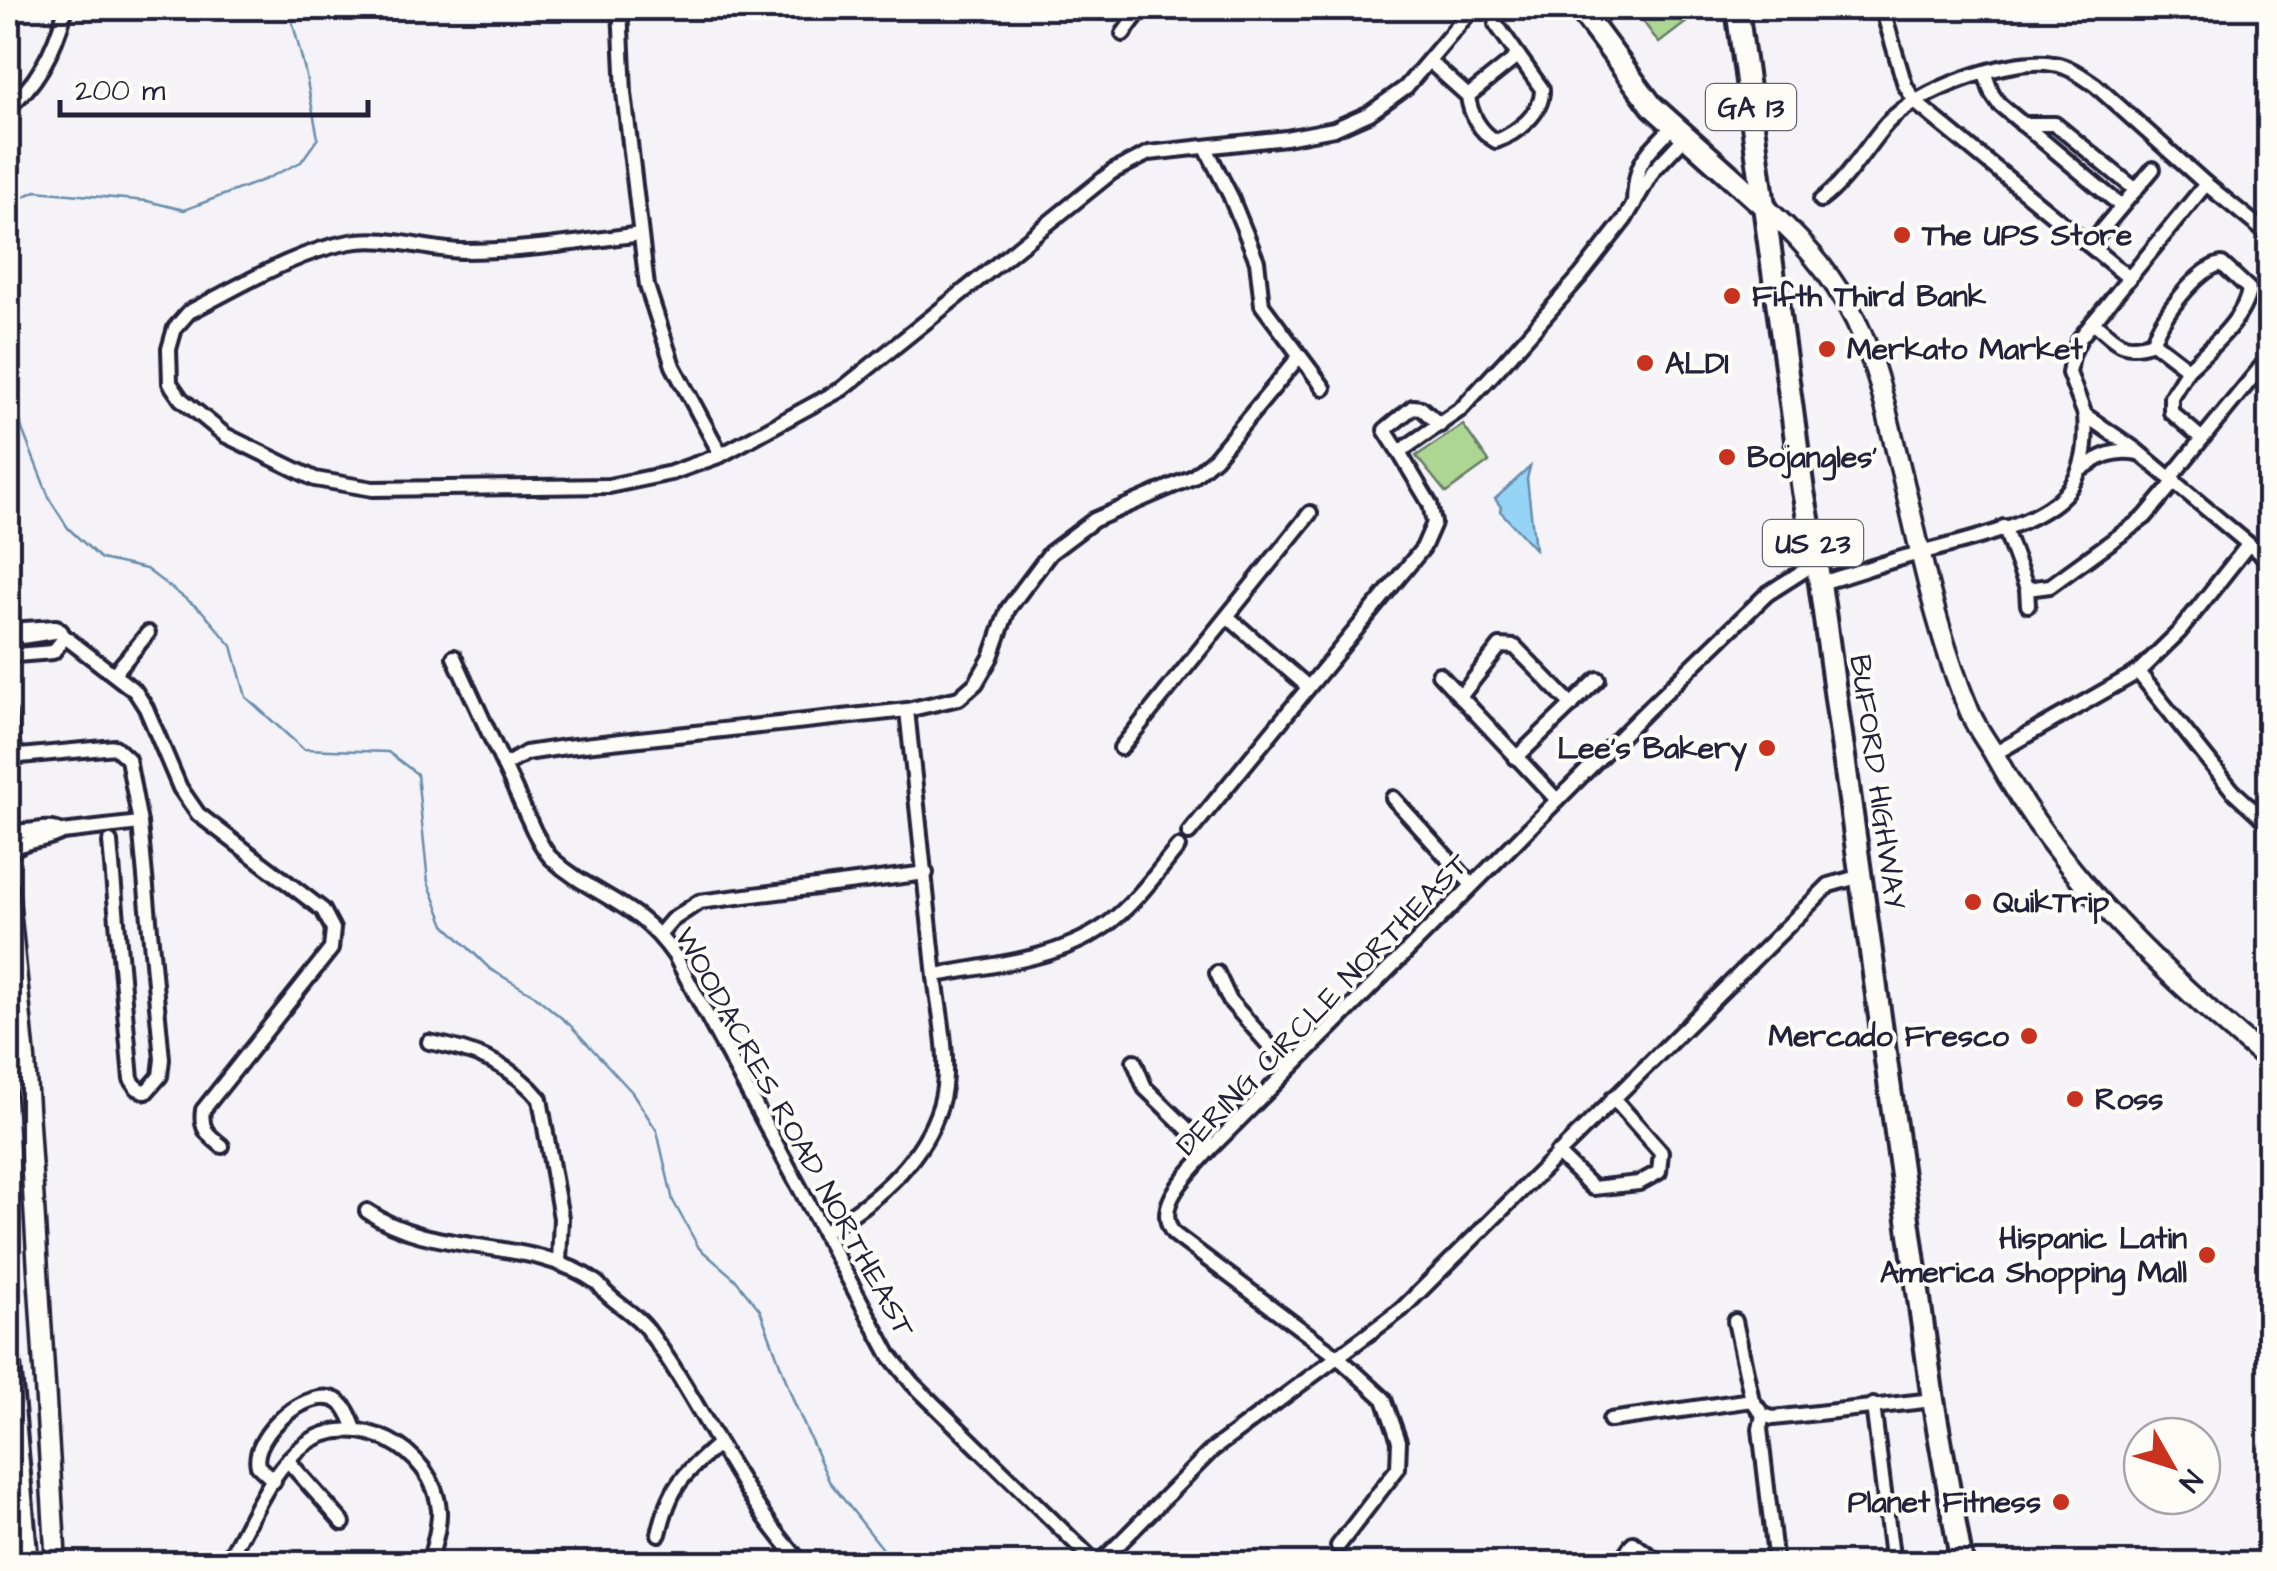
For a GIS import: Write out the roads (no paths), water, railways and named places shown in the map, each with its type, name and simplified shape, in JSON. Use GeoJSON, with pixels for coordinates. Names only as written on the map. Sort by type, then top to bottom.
{"type":"FeatureCollection","features":[{"type":"Feature","properties":{"kind":"highway"},"geometry":{"type":"LineString","coordinates":[[8,1363],[26,1564]]}},
{"type":"Feature","properties":{"kind":"main road"},"geometry":{"type":"LineString","coordinates":[[1580,8],[1633,83],[1679,132],[1812,252],[1858,326],[1878,382],[1940,634],[1962,693],[2004,777],[2035,822],[2126,932],[2190,996],[2270,1062]]}},
{"type":"Feature","properties":{"kind":"main road","name":"BUFORD HIGHWAY"},"geometry":{"type":"LineString","coordinates":[[1736,8],[1801,475],[1819,573],[1933,1400],[1962,1564]]}},
{"type":"Feature","properties":{"kind":"main road"},"geometry":{"type":"LineString","coordinates":[[8,889],[25,1059],[56,1564]]}},
{"type":"Feature","properties":{"kind":"street"},"geometry":{"type":"LineString","coordinates":[[8,107],[32,84],[46,62],[66,8]]}},
{"type":"Feature","properties":{"kind":"street"},"geometry":{"type":"LineString","coordinates":[[620,8],[624,93],[647,286],[673,366],[722,456]]}},
{"type":"Feature","properties":{"kind":"street"},"geometry":{"type":"LineString","coordinates":[[1123,34],[1142,8]]}},
{"type":"Feature","properties":{"kind":"street"},"geometry":{"type":"LineString","coordinates":[[640,234],[539,248],[460,251],[378,240],[321,250],[188,312],[175,328],[168,348],[170,383],[181,398],[225,435],[314,479],[373,489],[609,486],[671,472],[722,456],[842,388],[1112,172],[1149,153],[1334,129],[1370,112],[1406,87],[1474,8]]}},
{"type":"Feature","properties":{"kind":"street"},"geometry":{"type":"LineString","coordinates":[[1882,8],[1905,85],[1915,102],[2129,278]]}},
{"type":"Feature","properties":{"kind":"street"},"geometry":{"type":"LineString","coordinates":[[1428,61],[1468,96],[1470,110],[1486,136],[1496,141],[1508,137],[1538,111],[1542,89],[1496,24]]}},
{"type":"Feature","properties":{"kind":"street"},"geometry":{"type":"LineString","coordinates":[[1468,96],[1518,56]]}},
{"type":"Feature","properties":{"kind":"street"},"geometry":{"type":"LineString","coordinates":[[1821,200],[1890,120],[1915,102],[2026,63],[2054,64],[2095,85],[2270,236]]}},
{"type":"Feature","properties":{"kind":"street"},"geometry":{"type":"LineString","coordinates":[[1986,74],[1992,94],[2022,124],[2121,206]]}},
{"type":"Feature","properties":{"kind":"street"},"geometry":{"type":"LineString","coordinates":[[2022,124],[2055,124],[2136,190]]}},
{"type":"Feature","properties":{"kind":"street"},"geometry":{"type":"LineString","coordinates":[[1400,452],[1461,410],[1509,358],[1581,275],[1634,204],[1640,162],[1679,132]]}},
{"type":"Feature","properties":{"kind":"street"},"geometry":{"type":"LineString","coordinates":[[1206,148],[1257,261],[1262,304],[1298,358],[1324,388]]}},
{"type":"Feature","properties":{"kind":"street"},"geometry":{"type":"LineString","coordinates":[[2088,245],[2153,169]]}},
{"type":"Feature","properties":{"kind":"street"},"geometry":{"type":"LineString","coordinates":[[2078,472],[2086,439],[2085,414],[2069,373],[2080,338],[2206,184]]}},
{"type":"Feature","properties":{"kind":"street"},"geometry":{"type":"LineString","coordinates":[[2093,322],[2120,345],[2138,347],[2153,342],[2164,319],[2210,266],[2222,264],[2249,289],[2247,300],[2212,346],[2188,369],[2171,397],[2170,412],[2201,438]]}},
{"type":"Feature","properties":{"kind":"street"},"geometry":{"type":"LineString","coordinates":[[2153,342],[2188,369]]}},
{"type":"Feature","properties":{"kind":"street"},"geometry":{"type":"LineString","coordinates":[[2027,589],[2050,586],[2145,517],[2201,438],[2270,356]]}},
{"type":"Feature","properties":{"kind":"street"},"geometry":{"type":"LineString","coordinates":[[504,766],[526,754],[566,747],[907,710],[959,698],[976,683],[992,657],[1008,610],[1050,552],[1094,520],[1194,478],[1298,358]]}},
{"type":"Feature","properties":{"kind":"street"},"geometry":{"type":"LineString","coordinates":[[1189,832],[1423,548],[1434,523],[1430,504],[1385,430],[1414,407],[1421,408],[1440,425]]}},
{"type":"Feature","properties":{"kind":"street"},"geometry":{"type":"LineString","coordinates":[[2085,414],[2173,479],[2270,562]]}},
{"type":"Feature","properties":{"kind":"street"},"geometry":{"type":"LineString","coordinates":[[2078,472],[2106,454],[2124,450],[2140,453]]}},
{"type":"Feature","properties":{"kind":"street","name":"DERING CIRCLE NORTHEAST"},"geometry":{"type":"LineString","coordinates":[[1338,1546],[1391,1480],[1401,1456],[1384,1399],[1338,1356],[1169,1228],[1166,1207],[1209,1150],[1289,1068],[1767,594],[1819,573],[1920,552],[2004,528],[2041,512],[2064,495],[2078,472]]}},
{"type":"Feature","properties":{"kind":"street"},"geometry":{"type":"LineString","coordinates":[[1121,748],[1310,513]]}},
{"type":"Feature","properties":{"kind":"street"},"geometry":{"type":"LineString","coordinates":[[2004,528],[2027,589],[2028,605]]}},
{"type":"Feature","properties":{"kind":"street"},"geometry":{"type":"LineString","coordinates":[[1994,754],[2138,672],[2179,632],[2248,545]]}},
{"type":"Feature","properties":{"kind":"street"},"geometry":{"type":"LineString","coordinates":[[1228,617],[1307,686]]}},
{"type":"Feature","properties":{"kind":"street"},"geometry":{"type":"LineString","coordinates":[[15,634],[56,627],[136,691],[180,788],[198,814],[323,910],[333,928],[332,949],[203,1110],[201,1122],[206,1134],[222,1146]]}},
{"type":"Feature","properties":{"kind":"street"},"geometry":{"type":"LineString","coordinates":[[114,674],[148,633]]}},
{"type":"Feature","properties":{"kind":"street"},"geometry":{"type":"LineString","coordinates":[[8,661],[16,655],[54,652],[63,634]]}},
{"type":"Feature","properties":{"kind":"street"},"geometry":{"type":"LineString","coordinates":[[1460,697],[1500,646],[1515,646],[1572,705]]}},
{"type":"Feature","properties":{"kind":"street","name":"WOODACRES ROAD NORTHEAST"},"geometry":{"type":"LineString","coordinates":[[454,657],[549,856],[644,919],[660,934],[699,997],[890,1356],[912,1383],[1098,1564]]}},
{"type":"Feature","properties":{"kind":"street"},"geometry":{"type":"LineString","coordinates":[[2138,672],[2232,790],[2270,825]]}},
{"type":"Feature","properties":{"kind":"street"},"geometry":{"type":"LineString","coordinates":[[1439,674],[1557,800]]}},
{"type":"Feature","properties":{"kind":"street"},"geometry":{"type":"LineString","coordinates":[[1516,758],[1598,679]]}},
{"type":"Feature","properties":{"kind":"street"},"geometry":{"type":"LineString","coordinates":[[823,1232],[870,1202],[891,1182],[922,1146],[942,1102],[944,1076],[926,873],[907,710]]}},
{"type":"Feature","properties":{"kind":"street"},"geometry":{"type":"LineString","coordinates":[[8,712],[12,747],[20,756],[115,747],[128,759],[140,823],[162,1058],[160,1076],[146,1092],[137,1088],[132,1079],[110,842]]}},
{"type":"Feature","properties":{"kind":"street"},"geometry":{"type":"LineString","coordinates":[[1393,798],[1472,885]]}},
{"type":"Feature","properties":{"kind":"street"},"geometry":{"type":"LineString","coordinates":[[8,854],[33,837],[140,823]]}},
{"type":"Feature","properties":{"kind":"street"},"geometry":{"type":"LineString","coordinates":[[8,828],[33,837]]}},
{"type":"Feature","properties":{"kind":"street"},"geometry":{"type":"LineString","coordinates":[[935,975],[1025,960],[1070,946],[1105,926],[1154,878],[1178,847]]}},
{"type":"Feature","properties":{"kind":"street"},"geometry":{"type":"LineString","coordinates":[[660,934],[672,920],[699,902],[926,873]]}},
{"type":"Feature","properties":{"kind":"street"},"geometry":{"type":"LineString","coordinates":[[1098,1564],[1212,1450],[1402,1310],[1829,885],[1861,876]]}},
{"type":"Feature","properties":{"kind":"street"},"geometry":{"type":"LineString","coordinates":[[1217,973],[1230,1001],[1289,1068]]}},
{"type":"Feature","properties":{"kind":"street"},"geometry":{"type":"LineString","coordinates":[[430,1042],[494,1060],[540,1099],[562,1218],[559,1262]]}},
{"type":"Feature","properties":{"kind":"street"},"geometry":{"type":"LineString","coordinates":[[1134,1061],[1144,1088],[1209,1150]]}},
{"type":"Feature","properties":{"kind":"street"},"geometry":{"type":"LineString","coordinates":[[1557,1153],[1593,1188],[1639,1183],[1658,1172],[1661,1152],[1612,1098]]}},
{"type":"Feature","properties":{"kind":"street"},"geometry":{"type":"LineString","coordinates":[[366,1212],[386,1225],[559,1262],[597,1282],[645,1325],[718,1444],[803,1564]]}},
{"type":"Feature","properties":{"kind":"street"},"geometry":{"type":"LineString","coordinates":[[1735,1321],[1752,1400],[1764,1416],[1873,1405],[1896,1407],[1933,1400]]}},
{"type":"Feature","properties":{"kind":"street"},"geometry":{"type":"LineString","coordinates":[[274,1481],[258,1466],[258,1451],[274,1425],[299,1405],[332,1398],[342,1403],[355,1429]]}},
{"type":"Feature","properties":{"kind":"street"},"geometry":{"type":"LineString","coordinates":[[1610,1420],[1752,1400]]}},
{"type":"Feature","properties":{"kind":"street"},"geometry":{"type":"LineString","coordinates":[[1873,1405],[1894,1564]]}},
{"type":"Feature","properties":{"kind":"street"},"geometry":{"type":"LineString","coordinates":[[1764,1416],[1760,1428],[1776,1564]]}},
{"type":"Feature","properties":{"kind":"street"},"geometry":{"type":"LineString","coordinates":[[229,1564],[288,1461],[308,1442],[355,1429],[394,1443],[424,1471],[440,1512],[428,1564]]}},
{"type":"Feature","properties":{"kind":"street"},"geometry":{"type":"LineString","coordinates":[[660,1534],[668,1497],[718,1444]]}},
{"type":"Feature","properties":{"kind":"street"},"geometry":{"type":"LineString","coordinates":[[288,1461],[343,1523]]}},
{"type":"Feature","properties":{"kind":"street"},"geometry":{"type":"LineString","coordinates":[[1618,1564],[1633,1543],[1660,1564]]}},
{"type":"Feature","properties":{"kind":"water"},"geometry":{"type":"Polygon","coordinates":[[[1530,467],[1527,479],[1535,549],[1500,511],[1495,499],[1530,467]]]}},
{"type":"Feature","properties":{"kind":"waterway"},"geometry":{"type":"LineString","coordinates":[[8,204],[36,191],[147,201],[184,210],[301,162],[318,138],[289,8]]}},
{"type":"Feature","properties":{"kind":"waterway"},"geometry":{"type":"LineString","coordinates":[[8,370],[22,429],[50,500],[68,528],[101,559],[146,569],[202,611],[232,646],[246,697],[303,749],[388,752],[417,774],[428,882],[445,925],[490,969],[534,995],[570,1025],[632,1092],[657,1131],[673,1201],[699,1248],[735,1279],[760,1310],[829,1481],[895,1564]]}},
{"type":"Feature","properties":{"kind":"place","name":"The UPS Store"},"geometry":{"type":"Point","coordinates":[1902,235]}},
{"type":"Feature","properties":{"kind":"place","name":"Fifth Third Bank"},"geometry":{"type":"Point","coordinates":[1732,296]}},
{"type":"Feature","properties":{"kind":"place","name":"Merkato Market"},"geometry":{"type":"Point","coordinates":[1827,349]}},
{"type":"Feature","properties":{"kind":"place","name":"ALDI"},"geometry":{"type":"Point","coordinates":[1645,363]}},
{"type":"Feature","properties":{"kind":"place","name":"Bojangles'"},"geometry":{"type":"Point","coordinates":[1727,457]}},
{"type":"Feature","properties":{"kind":"place","name":"Lee's Bakery"},"geometry":{"type":"Point","coordinates":[1767,748]}},
{"type":"Feature","properties":{"kind":"place","name":"QuikTrip"},"geometry":{"type":"Point","coordinates":[1973,902]}},
{"type":"Feature","properties":{"kind":"place","name":"Mercado Fresco"},"geometry":{"type":"Point","coordinates":[2029,1036]}},
{"type":"Feature","properties":{"kind":"place","name":"Ross"},"geometry":{"type":"Point","coordinates":[2075,1099]}},
{"type":"Feature","properties":{"kind":"place","name":"Hispanic Latin America Shopping Mall"},"geometry":{"type":"Point","coordinates":[2207,1255]}},
{"type":"Feature","properties":{"kind":"place","name":"Planet Fitness"},"geometry":{"type":"Point","coordinates":[2061,1502]}}]}
